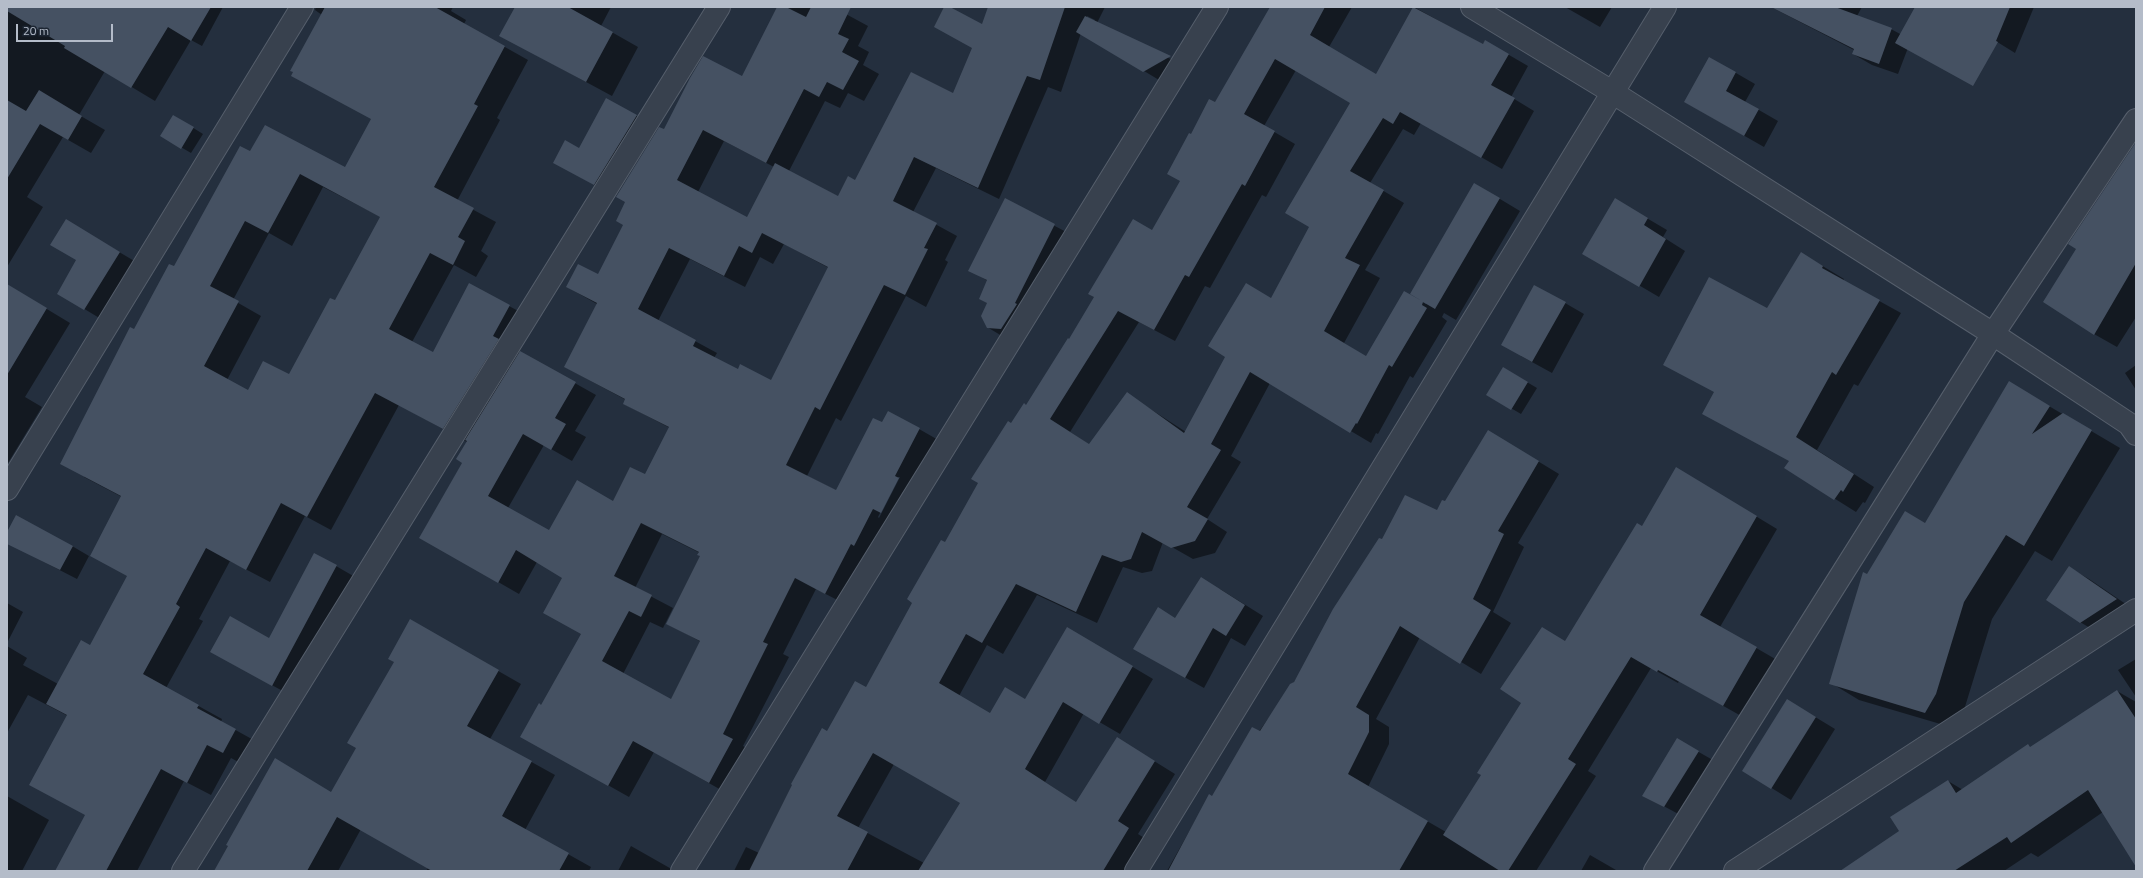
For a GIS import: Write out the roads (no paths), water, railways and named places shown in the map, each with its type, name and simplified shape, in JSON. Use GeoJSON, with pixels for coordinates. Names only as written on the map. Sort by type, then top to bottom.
{"type":"FeatureCollection","features":[{"type":"Feature","properties":{"kind":"street"},"geometry":{"type":"LineString","coordinates":[[7,489],[302,7]]}},
{"type":"Feature","properties":{"kind":"street"},"geometry":{"type":"LineString","coordinates":[[183,871],[719,7]]}},
{"type":"Feature","properties":{"kind":"street"},"geometry":{"type":"LineString","coordinates":[[682,871],[1216,7]]}},
{"type":"Feature","properties":{"kind":"street"},"geometry":{"type":"LineString","coordinates":[[1472,7],[1612,92],[1993,334],[2129,424],[2136,434]]}},
{"type":"Feature","properties":{"kind":"street"},"geometry":{"type":"LineString","coordinates":[[1136,871],[1665,7]]}},
{"type":"Feature","properties":{"kind":"street"},"geometry":{"type":"LineString","coordinates":[[1655,871],[1993,334],[2136,120]]}},
{"type":"Feature","properties":{"kind":"street"},"geometry":{"type":"LineString","coordinates":[[1735,871],[2136,610]]}}]}
